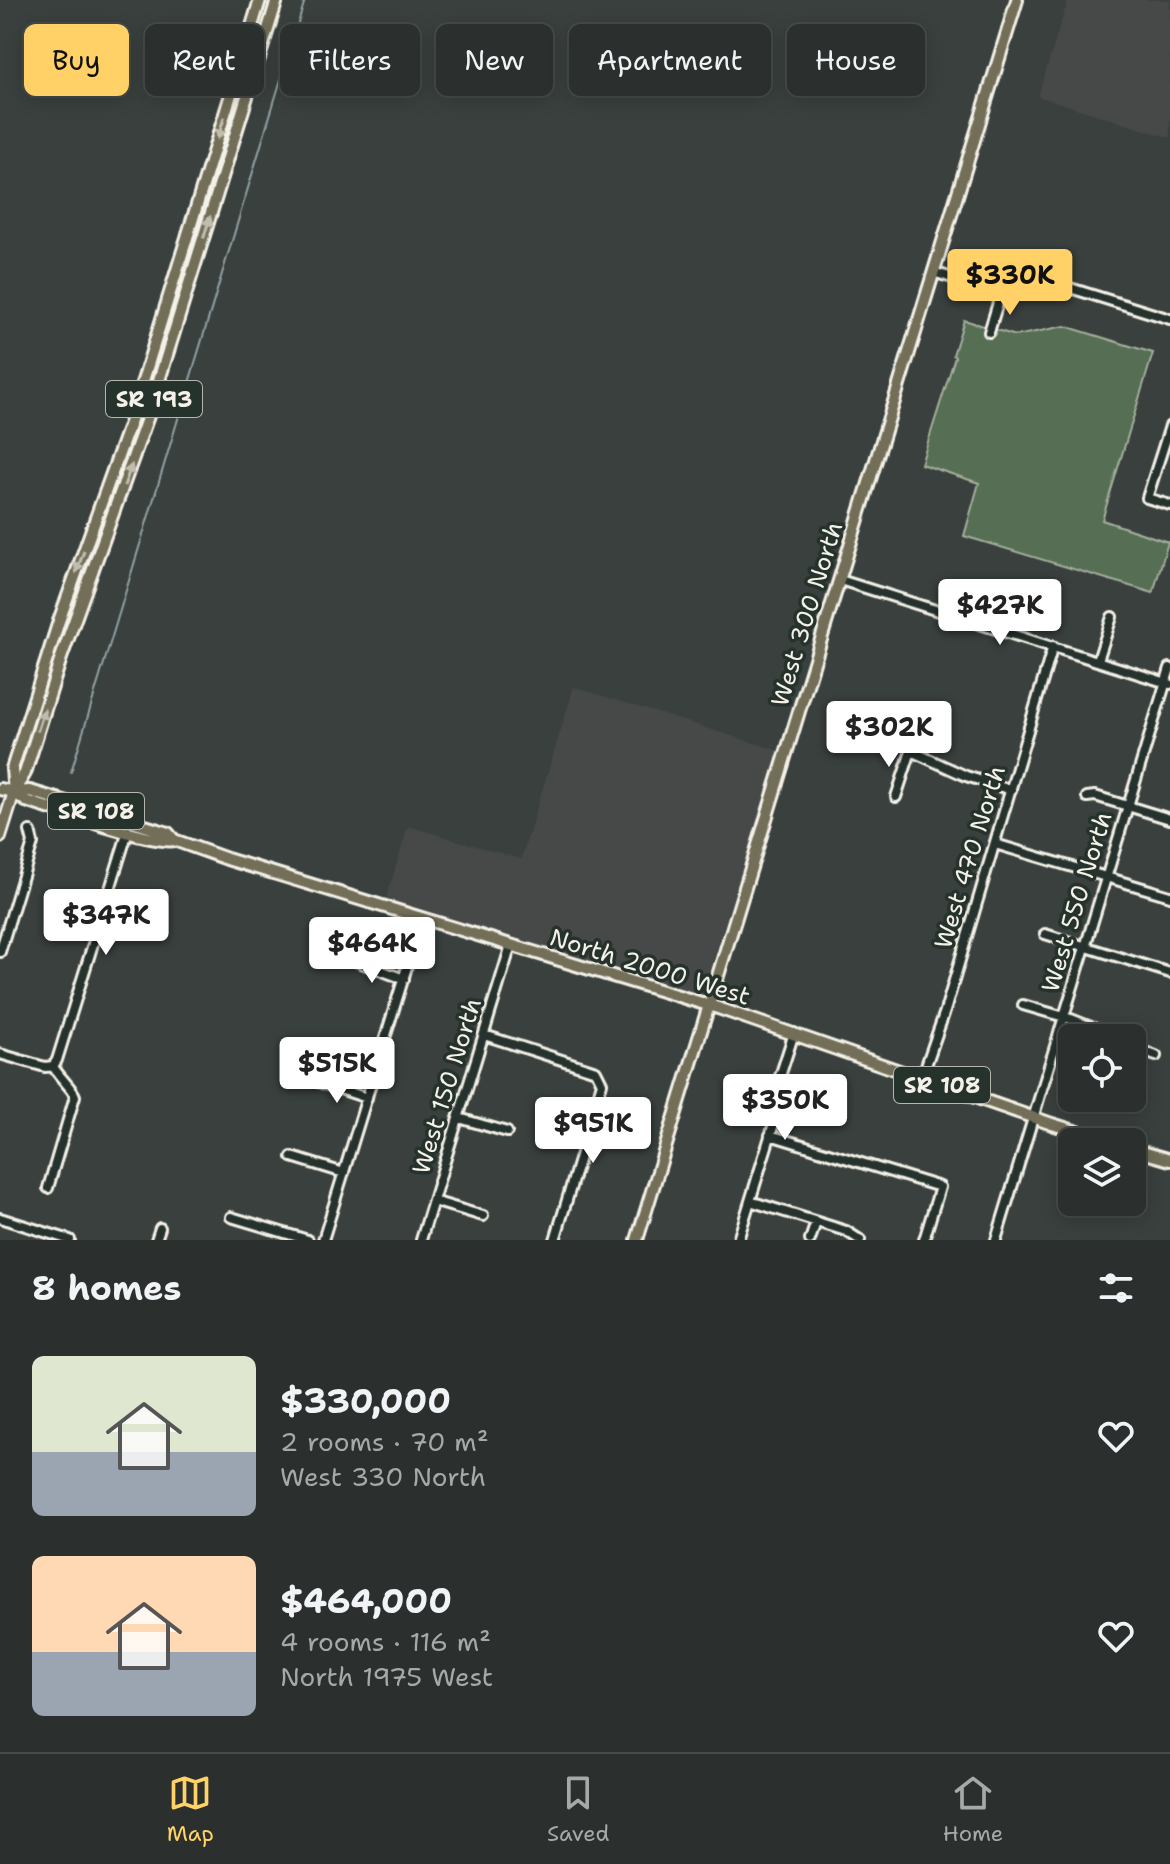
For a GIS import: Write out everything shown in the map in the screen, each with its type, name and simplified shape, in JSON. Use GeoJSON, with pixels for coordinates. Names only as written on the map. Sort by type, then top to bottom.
{"type":"FeatureCollection","features":[{"type":"Feature","properties":{"kind":"main road","name":"SR 193"},"geometry":{"type":"LineString","coordinates":[[14,792],[12,769],[59,621],[130,423],[260,0]]}},
{"type":"Feature","properties":{"kind":"main road","name":"SR 193"},"geometry":{"type":"LineString","coordinates":[[0,837],[148,416],[277,0]]}},
{"type":"Feature","properties":{"kind":"main road","name":"West 300 North"},"geometry":{"type":"LineString","coordinates":[[637,1240],[1017,0]]}},
{"type":"Feature","properties":{"kind":"main road","name":"North 2000 West"},"geometry":{"type":"LineString","coordinates":[[0,789],[30,791],[168,833],[174,840],[227,859],[708,1005],[1067,1128]]}},
{"type":"Feature","properties":{"kind":"main road","name":"North 2000 West"},"geometry":{"type":"LineString","coordinates":[[14,792],[26,801],[165,842],[174,840]]}},
{"type":"Feature","properties":{"kind":"main road"},"geometry":{"type":"LineString","coordinates":[[1146,1153],[1170,1160]]}},
{"type":"Feature","properties":{"kind":"street"},"geometry":{"type":"LineString","coordinates":[[933,272],[1001,293],[1031,284],[1054,283],[1170,319]]}},
{"type":"Feature","properties":{"kind":"street"},"geometry":{"type":"LineString","coordinates":[[989,332],[1001,293]]}},
{"type":"Feature","properties":{"kind":"street"},"geometry":{"type":"LineString","coordinates":[[1170,426],[1147,498],[1170,505]]}},
{"type":"Feature","properties":{"kind":"street"},"geometry":{"type":"LineString","coordinates":[[840,580],[1168,683]]}},
{"type":"Feature","properties":{"kind":"street"},"geometry":{"type":"LineString","coordinates":[[1098,660],[1112,617]]}},
{"type":"Feature","properties":{"kind":"street","name":"West 470 North"},"geometry":{"type":"LineString","coordinates":[[922,1077],[945,1011],[1053,646]]}},
{"type":"Feature","properties":{"kind":"street","name":"West 550 North"},"geometry":{"type":"LineString","coordinates":[[996,1240],[1168,683],[1170,668]]}},
{"type":"Feature","properties":{"kind":"street"},"geometry":{"type":"LineString","coordinates":[[896,797],[911,751],[966,776],[1011,790]]}},
{"type":"Feature","properties":{"kind":"street"},"geometry":{"type":"LineString","coordinates":[[1087,797],[1095,796],[1170,819]]}},
{"type":"Feature","properties":{"kind":"street"},"geometry":{"type":"LineString","coordinates":[[0,952],[33,843],[30,831]]}},
{"type":"Feature","properties":{"kind":"street"},"geometry":{"type":"LineString","coordinates":[[0,1054],[45,1067],[53,1066],[57,1060],[128,831]]}},
{"type":"Feature","properties":{"kind":"street"},"geometry":{"type":"LineString","coordinates":[[995,844],[1170,896]]}},
{"type":"Feature","properties":{"kind":"street"},"geometry":{"type":"LineString","coordinates":[[323,1240],[422,918]]}},
{"type":"Feature","properties":{"kind":"street"},"geometry":{"type":"LineString","coordinates":[[1045,934],[1170,973]]}},
{"type":"Feature","properties":{"kind":"street","name":"West 150 North"},"geometry":{"type":"LineString","coordinates":[[421,1240],[511,945]]}},
{"type":"Feature","properties":{"kind":"street"},"geometry":{"type":"LineString","coordinates":[[353,960],[404,979]]}},
{"type":"Feature","properties":{"kind":"street"},"geometry":{"type":"LineString","coordinates":[[1023,1005],[1082,1024]]}},
{"type":"Feature","properties":{"kind":"street"},"geometry":{"type":"LineString","coordinates":[[738,1240],[776,1117],[774,1095],[794,1033]]}},
{"type":"Feature","properties":{"kind":"street"},"geometry":{"type":"LineString","coordinates":[[484,1035],[596,1071],[602,1083],[555,1240]]}},
{"type":"Feature","properties":{"kind":"street"},"geometry":{"type":"LineString","coordinates":[[1146,1052],[1156,1056]]}},
{"type":"Feature","properties":{"kind":"street"},"geometry":{"type":"LineString","coordinates":[[48,1188],[75,1096],[53,1066]]}},
{"type":"Feature","properties":{"kind":"street"},"geometry":{"type":"LineString","coordinates":[[316,1081],[367,1098]]}},
{"type":"Feature","properties":{"kind":"street"},"geometry":{"type":"LineString","coordinates":[[459,1118],[507,1132]]}},
{"type":"Feature","properties":{"kind":"street"},"geometry":{"type":"LineString","coordinates":[[770,1135],[940,1187],[924,1240]]}},
{"type":"Feature","properties":{"kind":"street"},"geometry":{"type":"LineString","coordinates":[[292,1157],[344,1173]]}},
{"type":"Feature","properties":{"kind":"street"},"geometry":{"type":"LineString","coordinates":[[433,1201],[483,1216]]}},
{"type":"Feature","properties":{"kind":"street"},"geometry":{"type":"LineString","coordinates":[[750,1201],[846,1231],[860,1240]]}},
{"type":"Feature","properties":{"kind":"street"},"geometry":{"type":"LineString","coordinates":[[231,1217],[308,1240]]}},
{"type":"Feature","properties":{"kind":"street"},"geometry":{"type":"LineString","coordinates":[[0,1218],[70,1240]]}},
{"type":"Feature","properties":{"kind":"street"},"geometry":{"type":"LineString","coordinates":[[810,1240],[816,1222]]}},
{"type":"Feature","properties":{"kind":"street"},"geometry":{"type":"LineString","coordinates":[[156,1240],[160,1228]]}},
{"type":"Feature","properties":{"kind":"shaded area"},"geometry":{"type":"Polygon","coordinates":[[[1068,0],[1170,0],[1170,138],[1038,96],[1068,0]]]}},
{"type":"Feature","properties":{"kind":"shaded area"},"geometry":{"type":"Polygon","coordinates":[[[574,687],[780,751],[704,988],[697,996],[385,902],[408,826],[521,859],[574,687]]]}},
{"type":"Feature","properties":{"kind":"green space"},"geometry":{"type":"Polygon","coordinates":[[[964,320],[1016,336],[1065,326],[1153,353],[1102,520],[1168,542],[1153,593],[964,536],[979,483],[921,464],[964,320]]]}},
{"type":"Feature","properties":{"kind":"waterway"},"geometry":{"type":"LineString","coordinates":[[71,772],[305,0]]}}]}
